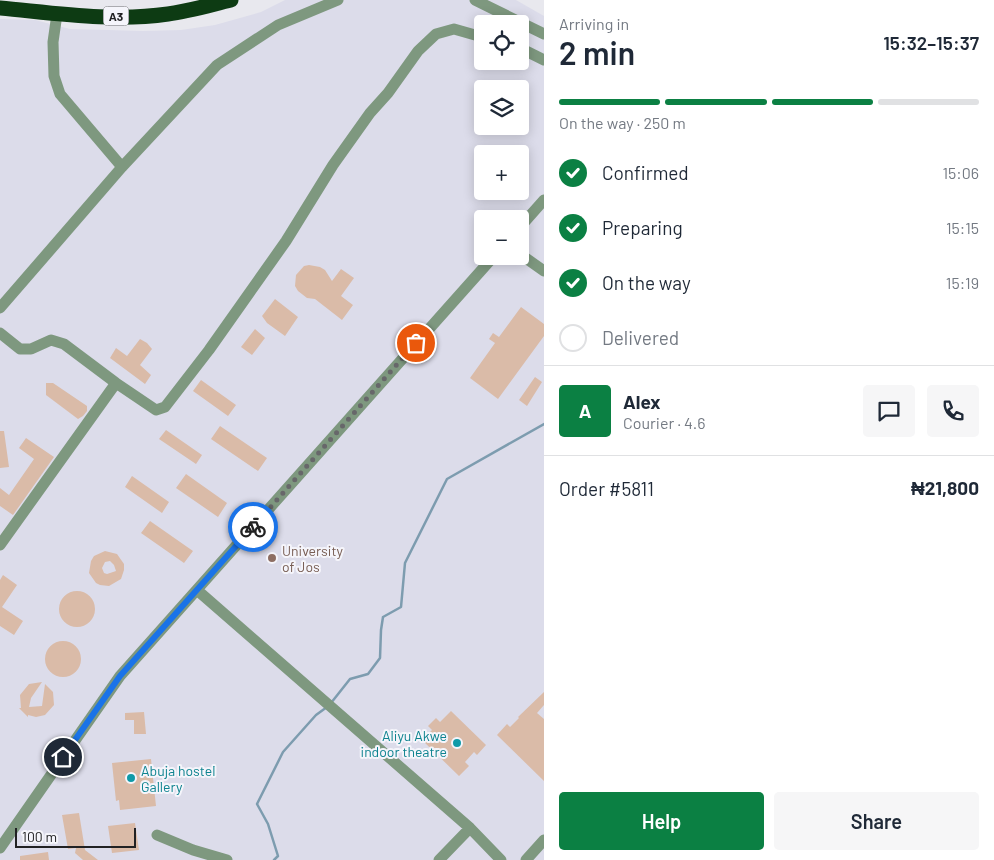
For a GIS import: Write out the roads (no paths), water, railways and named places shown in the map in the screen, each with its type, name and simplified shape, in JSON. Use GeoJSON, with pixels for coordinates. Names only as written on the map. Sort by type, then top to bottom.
{"type":"FeatureCollection","features":[{"type":"Feature","properties":{"kind":"highway","name":"A3"},"geometry":{"type":"LineString","coordinates":[[0,8],[57,14],[121,16],[167,14],[231,0]]}},
{"type":"Feature","properties":{"kind":"lane"},"geometry":{"type":"LineString","coordinates":[[0,308],[122,168],[218,66],[278,25],[338,0]]}},
{"type":"Feature","properties":{"kind":"lane"},"geometry":{"type":"LineString","coordinates":[[475,0],[544,34]]}},
{"type":"Feature","properties":{"kind":"lane"},"geometry":{"type":"LineString","coordinates":[[57,14],[53,42],[54,76],[60,94],[122,168]]}},
{"type":"Feature","properties":{"kind":"lane"},"geometry":{"type":"LineString","coordinates":[[0,333],[20,350],[32,349],[52,340],[64,344],[156,410],[165,407],[209,350],[286,241],[333,165],[418,51],[436,34],[454,29],[474,35]]}},
{"type":"Feature","properties":{"kind":"lane"},"geometry":{"type":"LineString","coordinates":[[529,52],[544,60]]}},
{"type":"Feature","properties":{"kind":"lane"},"geometry":{"type":"LineString","coordinates":[[529,217],[544,200]]}},
{"type":"Feature","properties":{"kind":"lane"},"geometry":{"type":"LineString","coordinates":[[529,260],[544,271]]}},
{"type":"Feature","properties":{"kind":"lane"},"geometry":{"type":"LineString","coordinates":[[0,848],[120,676],[486,265]]}},
{"type":"Feature","properties":{"kind":"lane"},"geometry":{"type":"LineString","coordinates":[[0,545],[116,383]]}},
{"type":"Feature","properties":{"kind":"lane"},"geometry":{"type":"LineString","coordinates":[[197,590],[470,828],[501,860]]}},
{"type":"Feature","properties":{"kind":"lane"},"geometry":{"type":"LineString","coordinates":[[439,860],[470,828]]}},
{"type":"Feature","properties":{"kind":"lane"},"geometry":{"type":"LineString","coordinates":[[157,835],[193,850],[227,860]]}},
{"type":"Feature","properties":{"kind":"lane"},"geometry":{"type":"LineString","coordinates":[[526,860],[544,840]]}},
{"type":"Feature","properties":{"kind":"waterway"},"geometry":{"type":"LineString","coordinates":[[331,703],[350,679],[368,674],[380,658],[383,617],[401,607],[405,563],[447,479],[544,424]]}},
{"type":"Feature","properties":{"kind":"waterway"},"geometry":{"type":"LineString","coordinates":[[274,860],[278,856],[268,824],[257,804],[283,752],[316,715],[327,707]]}},
{"type":"Feature","properties":{"kind":"place","name":"University of Jos"},"geometry":{"type":"Point","coordinates":[272,558]}},
{"type":"Feature","properties":{"kind":"place","name":"Aliyu Akwe indoor theatre"},"geometry":{"type":"Point","coordinates":[457,743]}},
{"type":"Feature","properties":{"kind":"place","name":"Abuja hostel Gallery"},"geometry":{"type":"Point","coordinates":[131,778]}}]}
